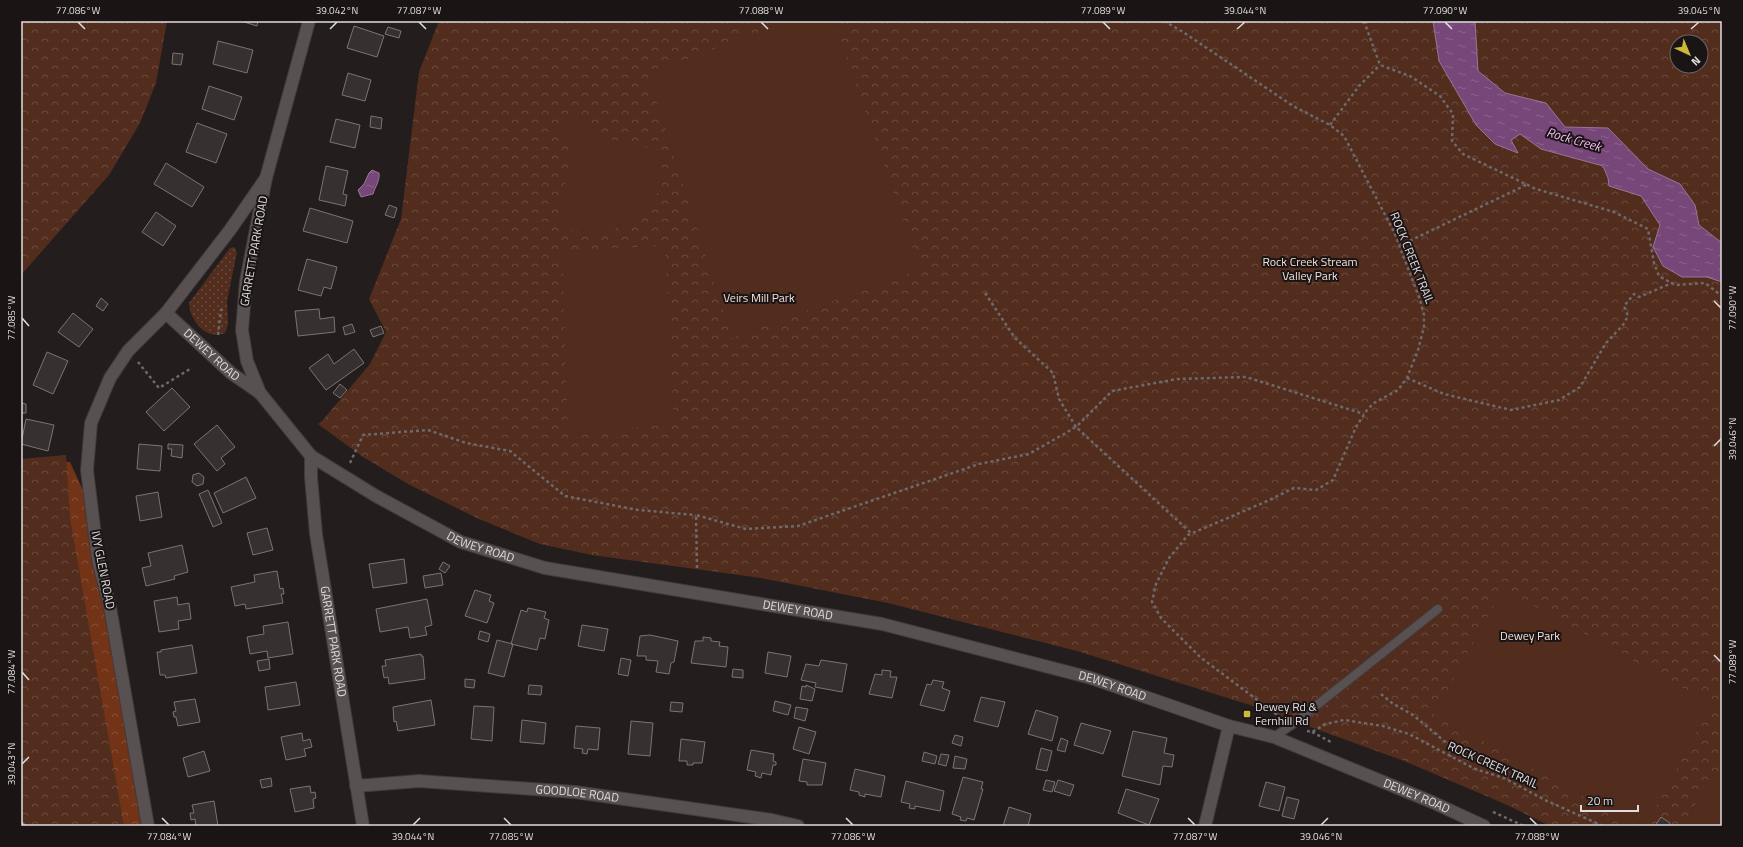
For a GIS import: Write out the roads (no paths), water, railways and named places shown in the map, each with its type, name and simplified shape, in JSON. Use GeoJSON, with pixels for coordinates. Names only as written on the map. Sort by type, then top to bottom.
{"type":"FeatureCollection","features":[{"type":"Feature","properties":{"kind":"street","name":"GARRETT PARK ROAD"},"geometry":{"type":"LineString","coordinates":[[260,393],[247,361],[242,330],[246,281],[266,178],[309,21]]}},
{"type":"Feature","properties":{"kind":"street","name":"GARRETT PARK ROAD"},"geometry":{"type":"LineString","coordinates":[[166,313],[230,230],[266,178]]}},
{"type":"Feature","properties":{"kind":"street","name":"IVY GLEN ROAD"},"geometry":{"type":"LineString","coordinates":[[148,826],[110,607],[98,560],[87,470],[91,423],[110,378],[128,351],[166,313]]}},
{"type":"Feature","properties":{"kind":"street","name":"DEWEY ROAD"},"geometry":{"type":"LineString","coordinates":[[166,313],[231,373],[260,393],[311,456],[376,496],[462,542],[545,568],[882,624],[1091,678],[1229,726],[1274,737],[1432,802],[1484,826]]}},
{"type":"Feature","properties":{"kind":"street","name":"GARRETT PARK ROAD"},"geometry":{"type":"LineString","coordinates":[[311,456],[310,477],[316,534],[363,826]]}},
{"type":"Feature","properties":{"kind":"street"},"geometry":{"type":"LineString","coordinates":[[1205,826],[1229,726]]}},
{"type":"Feature","properties":{"kind":"street","name":"GOODLOE ROAD"},"geometry":{"type":"LineString","coordinates":[[356,786],[419,781],[575,792],[772,820],[798,826]]}},
{"type":"Feature","properties":{"kind":"lane"},"geometry":{"type":"LineString","coordinates":[[1274,737],[1293,724],[1438,609]]}},
{"type":"Feature","properties":{"kind":"water","name":"Rock Creek"},"geometry":{"type":"Polygon","coordinates":[[[1433,21],[1475,21],[1478,71],[1505,93],[1546,103],[1565,127],[1608,128],[1648,169],[1680,184],[1695,205],[1699,225],[1722,243],[1722,282],[1707,277],[1682,277],[1663,266],[1653,247],[1660,225],[1641,196],[1609,186],[1608,178],[1603,166],[1541,149],[1520,134],[1511,140],[1518,153],[1495,144],[1476,125],[1439,61],[1433,21]]]}},
{"type":"Feature","properties":{"kind":"water"},"geometry":{"type":"Polygon","coordinates":[[[372,170],[379,173],[378,181],[373,194],[361,197],[358,190],[364,184],[372,170]]]}},
{"type":"Feature","properties":{"kind":"place","name":"Dewey Rd & Fernhill Rd"},"geometry":{"type":"Point","coordinates":[1247,714]}},
{"type":"Feature","properties":{"kind":"park label","name":"Rock Creek Stream Valley Park"},"geometry":{"type":"Point","coordinates":[1310,269]}},
{"type":"Feature","properties":{"kind":"park label","name":"Veirs Mill Park"},"geometry":{"type":"Point","coordinates":[759,298]}},
{"type":"Feature","properties":{"kind":"park label","name":"Dewey Park"},"geometry":{"type":"Point","coordinates":[1530,636]}}]}
